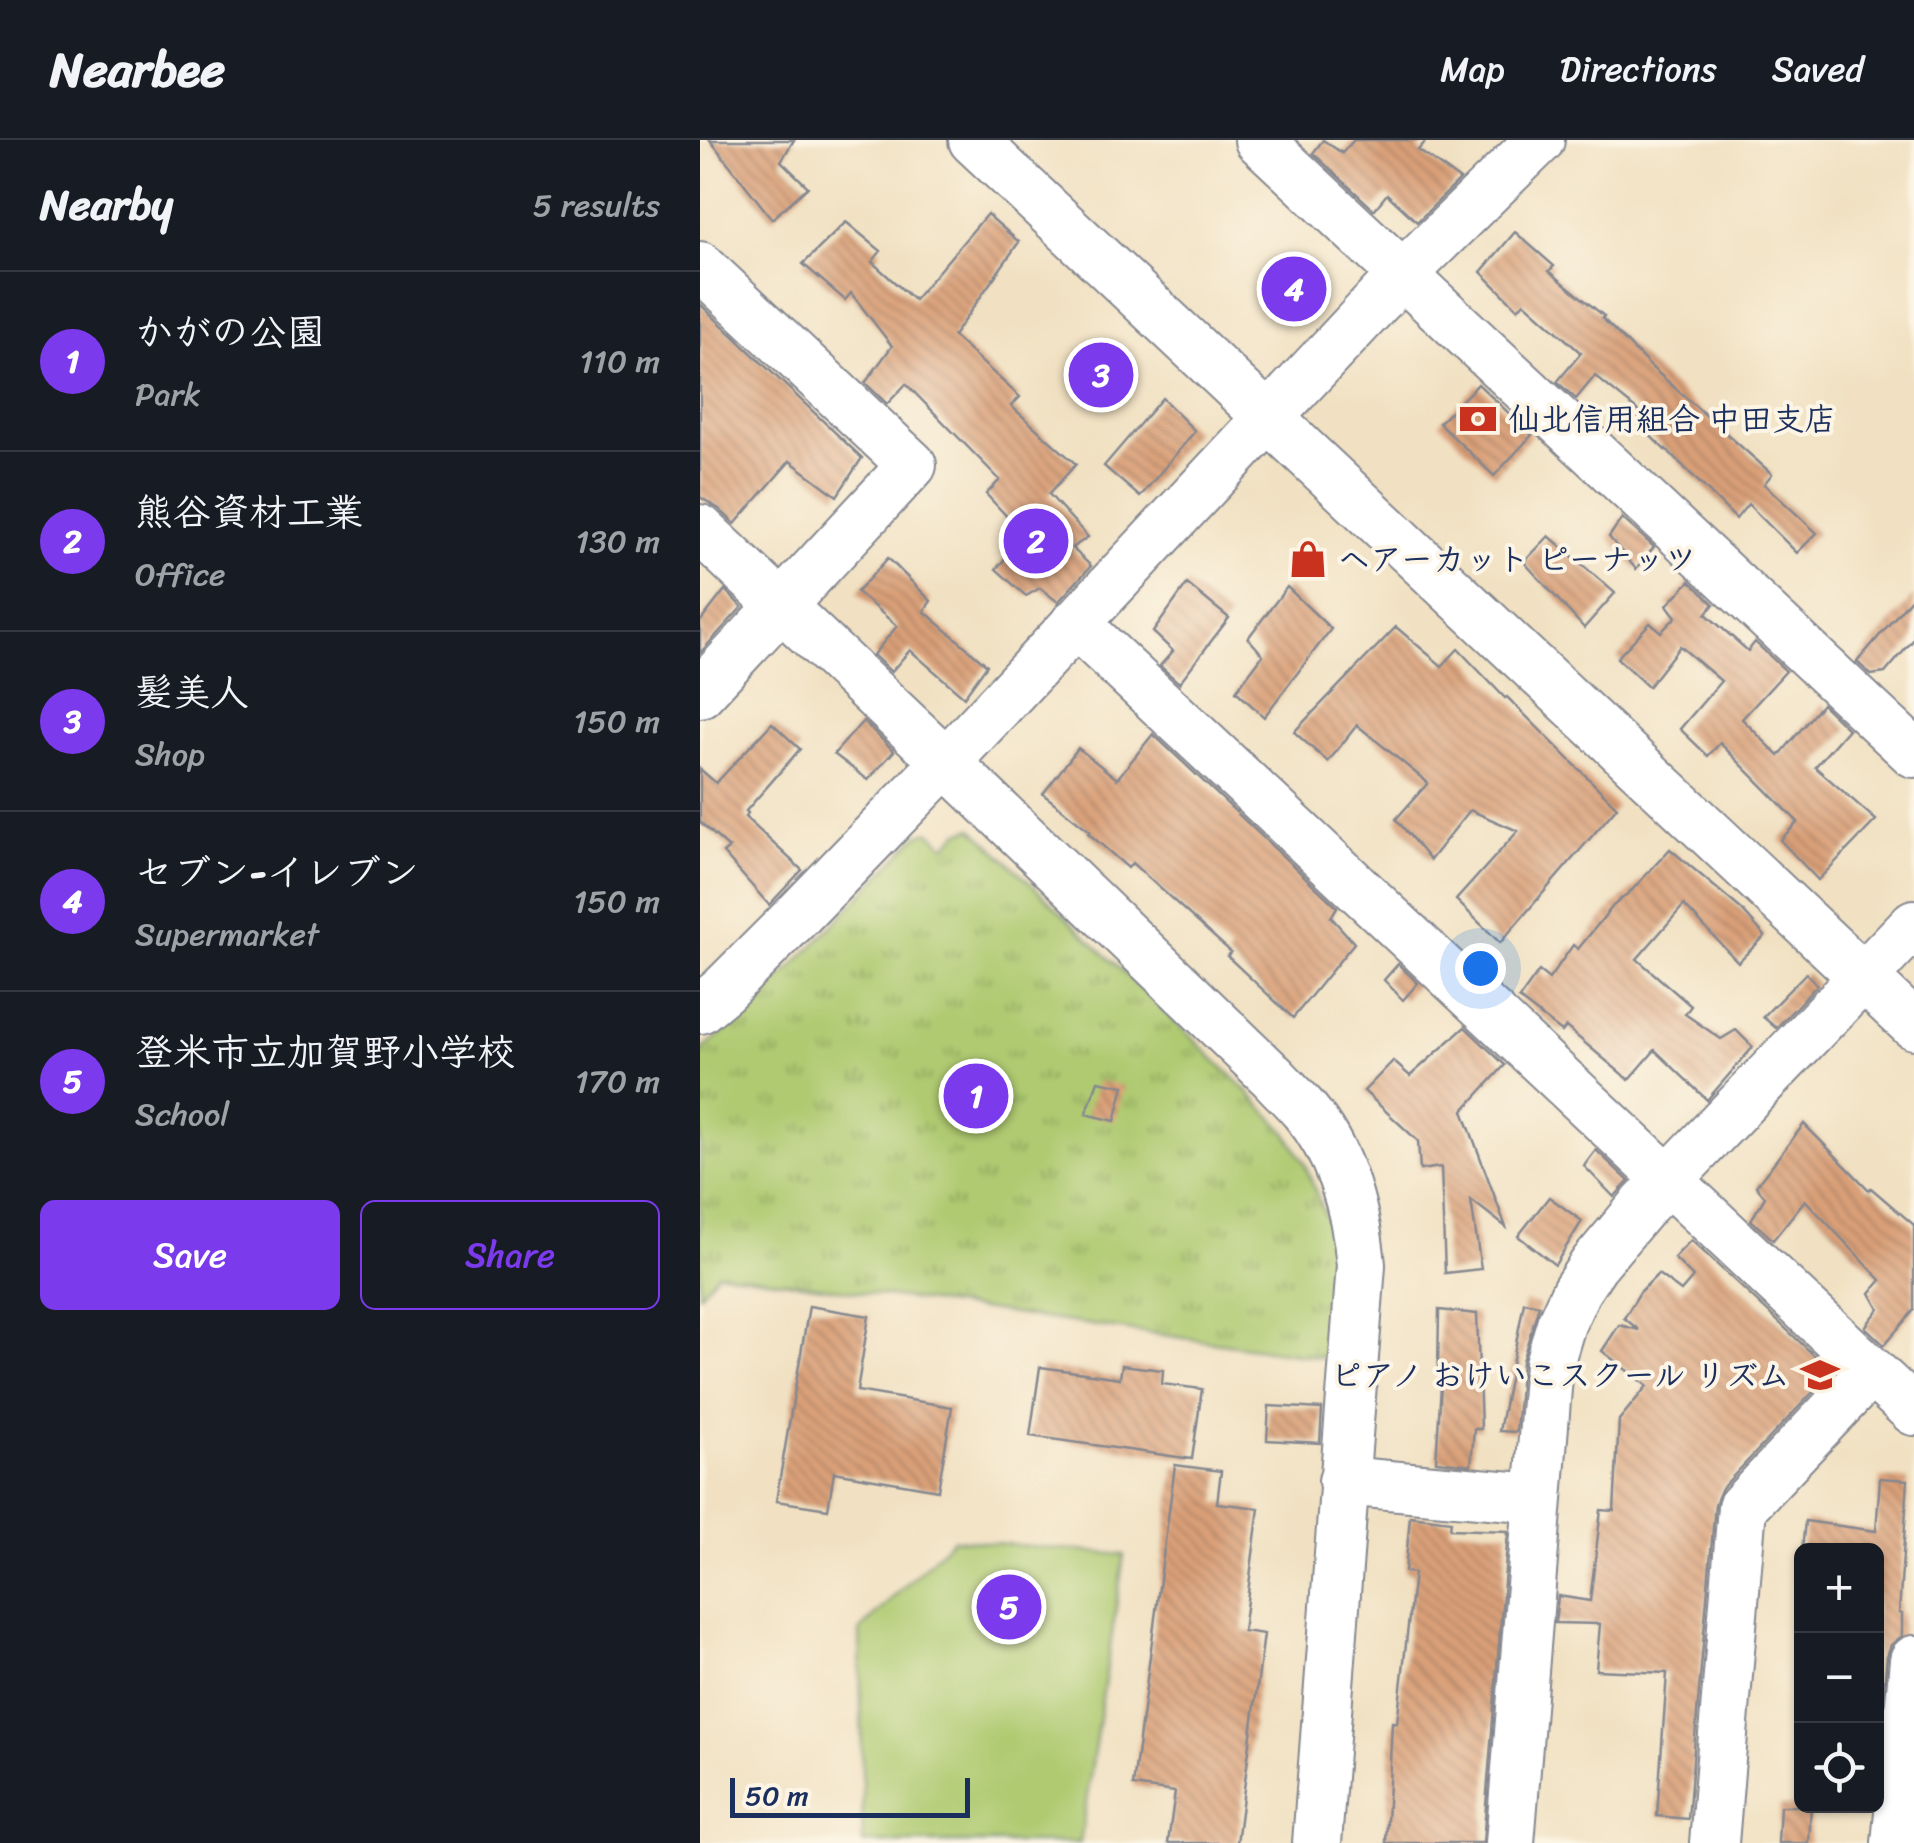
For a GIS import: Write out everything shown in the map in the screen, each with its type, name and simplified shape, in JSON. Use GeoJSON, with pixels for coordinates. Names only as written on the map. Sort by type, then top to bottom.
{"type":"FeatureCollection","features":[{"type":"Feature","properties":{"kind":"street"},"geometry":{"type":"LineString","coordinates":[[973,140],[1914,1025]]}},
{"type":"Feature","properties":{"kind":"street"},"geometry":{"type":"LineString","coordinates":[[1259,140],[1914,753]]}},
{"type":"Feature","properties":{"kind":"street"},"geometry":{"type":"LineString","coordinates":[[700,1009],[788,925],[946,762],[1402,275],[1540,140]]}},
{"type":"Feature","properties":{"kind":"street"},"geometry":{"type":"LineString","coordinates":[[700,266],[912,466],[700,692]]}},
{"type":"Feature","properties":{"kind":"street"},"geometry":{"type":"LineString","coordinates":[[700,529],[1272,1076],[1306,1112],[1325,1140],[1350,1201],[1361,1265],[1317,1843]]}},
{"type":"Feature","properties":{"kind":"street"},"geometry":{"type":"LineString","coordinates":[[1075,623],[1914,1410]]}},
{"type":"Feature","properties":{"kind":"street"},"geometry":{"type":"LineString","coordinates":[[1510,1843],[1549,1364],[1561,1324],[1594,1264],[1642,1207],[1914,924]]}},
{"type":"Feature","properties":{"kind":"street"},"geometry":{"type":"LineString","coordinates":[[1714,1843],[1742,1507],[1871,1372]]}},
{"type":"Feature","properties":{"kind":"street"},"geometry":{"type":"LineString","coordinates":[[1343,1481],[1536,1498]]}},
{"type":"Feature","properties":{"kind":"street"},"geometry":{"type":"LineString","coordinates":[[1896,1843],[1914,1660]]}},
{"type":"Feature","properties":{"kind":"green space"},"geometry":{"type":"Polygon","coordinates":[[[973,828],[1285,1131],[1304,1162],[1327,1221],[1333,1276],[1325,1358],[718,1272],[700,1294],[700,1052],[785,974],[918,835],[930,832],[946,846],[958,833],[973,828]]]}},
{"type":"Feature","properties":{"kind":"green space"},"geometry":{"type":"Polygon","coordinates":[[[953,1539],[1124,1555],[1080,1843],[863,1843],[860,1630],[953,1539]]]}},
{"type":"Feature","properties":{"kind":"building"},"geometry":{"type":"Polygon","coordinates":[[[710,140],[794,140],[781,161],[808,187],[772,219],[710,140]]]}},
{"type":"Feature","properties":{"kind":"building"},"geometry":{"type":"Polygon","coordinates":[[[1323,140],[1342,153],[1354,140],[1427,140],[1418,150],[1460,180],[1417,222],[1387,194],[1374,210],[1313,153],[1323,140]]]}},
{"type":"Feature","properties":{"kind":"building"},"geometry":{"type":"Polygon","coordinates":[[[987,214],[1019,242],[953,336],[1020,397],[1011,406],[1076,464],[1049,494],[1088,537],[1072,548],[1091,566],[1058,602],[1040,588],[1026,596],[996,569],[1025,536],[986,494],[1000,480],[906,384],[887,404],[865,383],[892,346],[851,293],[845,300],[803,264],[846,222],[881,251],[872,262],[914,300],[987,214]]]}},
{"type":"Feature","properties":{"kind":"building"},"geometry":{"type":"Polygon","coordinates":[[[1515,232],[1554,266],[1549,271],[1604,316],[1649,365],[1772,474],[1764,484],[1817,533],[1797,553],[1748,504],[1736,519],[1636,422],[1642,414],[1595,376],[1576,399],[1557,382],[1581,353],[1524,302],[1518,309],[1481,272],[1515,232]]]}},
{"type":"Feature","properties":{"kind":"building"},"geometry":{"type":"Polygon","coordinates":[[[700,304],[862,458],[837,496],[790,461],[735,524],[700,497],[700,304]]]}},
{"type":"Feature","properties":{"kind":"building"},"geometry":{"type":"Polygon","coordinates":[[[1478,384],[1532,435],[1494,476],[1439,423],[1478,384]]]}},
{"type":"Feature","properties":{"kind":"building"},"geometry":{"type":"Polygon","coordinates":[[[1162,398],[1195,431],[1140,497],[1104,466],[1162,398]]]}},
{"type":"Feature","properties":{"kind":"building"},"geometry":{"type":"Polygon","coordinates":[[[1622,518],[1654,547],[1636,569],[1609,537],[1622,518]]]}},
{"type":"Feature","properties":{"kind":"building"},"geometry":{"type":"Polygon","coordinates":[[[1549,536],[1615,593],[1584,628],[1524,562],[1549,536]]]}},
{"type":"Feature","properties":{"kind":"building"},"geometry":{"type":"Polygon","coordinates":[[[888,558],[931,601],[924,611],[987,665],[964,697],[910,650],[891,672],[873,655],[897,626],[857,592],[888,558]]]}},
{"type":"Feature","properties":{"kind":"building"},"geometry":{"type":"Polygon","coordinates":[[[1690,581],[1714,604],[1706,614],[1748,651],[1755,642],[1786,671],[1742,719],[1779,756],[1822,704],[1848,729],[1815,767],[1876,820],[1818,880],[1780,840],[1798,822],[1720,743],[1708,756],[1680,729],[1721,681],[1680,646],[1648,687],[1617,658],[1650,623],[1661,632],[1676,617],[1667,605],[1690,581]]]}},
{"type":"Feature","properties":{"kind":"building"},"geometry":{"type":"Polygon","coordinates":[[[1187,584],[1229,618],[1179,683],[1160,666],[1173,651],[1153,632],[1187,584]]]}},
{"type":"Feature","properties":{"kind":"building"},"geometry":{"type":"Polygon","coordinates":[[[1287,587],[1331,629],[1264,717],[1236,691],[1263,655],[1248,638],[1287,587]]]}},
{"type":"Feature","properties":{"kind":"building"},"geometry":{"type":"Polygon","coordinates":[[[725,590],[742,607],[700,653],[700,622],[725,590]]]}},
{"type":"Feature","properties":{"kind":"building"},"geometry":{"type":"Polygon","coordinates":[[[1914,595],[1914,639],[1885,673],[1871,675],[1857,662],[1914,595]]]}},
{"type":"Feature","properties":{"kind":"building"},"geometry":{"type":"Polygon","coordinates":[[[1396,627],[1442,666],[1458,649],[1617,807],[1500,943],[1456,900],[1518,831],[1470,810],[1430,860],[1396,819],[1428,783],[1357,725],[1328,762],[1294,732],[1396,627]]]}},
{"type":"Feature","properties":{"kind":"building"},"geometry":{"type":"Polygon","coordinates":[[[863,721],[894,751],[868,780],[834,754],[863,721]]]}},
{"type":"Feature","properties":{"kind":"building"},"geometry":{"type":"Polygon","coordinates":[[[772,723],[800,749],[745,817],[802,870],[769,905],[723,853],[729,848],[700,822],[700,769],[716,783],[772,723]]]}},
{"type":"Feature","properties":{"kind":"building"},"geometry":{"type":"Polygon","coordinates":[[[1153,734],[1337,907],[1331,917],[1354,943],[1293,1018],[1227,956],[1231,952],[1132,863],[1128,868],[1043,794],[1078,748],[1117,779],[1153,734]]]}},
{"type":"Feature","properties":{"kind":"building"},"geometry":{"type":"Polygon","coordinates":[[[1670,849],[1741,909],[1765,936],[1738,962],[1684,905],[1637,959],[1691,1006],[1685,1014],[1721,1039],[1736,1030],[1753,1047],[1707,1100],[1655,1050],[1629,1080],[1566,1027],[1562,1032],[1519,999],[1539,971],[1549,979],[1573,945],[1578,949],[1613,906],[1670,849]]]}},
{"type":"Feature","properties":{"kind":"building"},"geometry":{"type":"Polygon","coordinates":[[[1398,964],[1418,983],[1403,1000],[1384,980],[1398,964]]]}},
{"type":"Feature","properties":{"kind":"building"},"geometry":{"type":"Polygon","coordinates":[[[1806,973],[1817,985],[1776,1028],[1763,1017],[1806,973]]]}},
{"type":"Feature","properties":{"kind":"building"},"geometry":{"type":"Polygon","coordinates":[[[1465,1027],[1505,1065],[1463,1111],[1506,1227],[1471,1200],[1481,1269],[1445,1273],[1441,1167],[1420,1170],[1418,1141],[1364,1091],[1393,1061],[1410,1076],[1465,1027]]]}},
{"type":"Feature","properties":{"kind":"building"},"geometry":{"type":"Polygon","coordinates":[[[1098,1081],[1124,1086],[1115,1121],[1086,1114],[1098,1081]]]}},
{"type":"Feature","properties":{"kind":"building"},"geometry":{"type":"Polygon","coordinates":[[[1804,1124],[1869,1190],[1914,1225],[1914,1310],[1884,1345],[1865,1327],[1879,1309],[1870,1293],[1881,1280],[1805,1200],[1773,1240],[1751,1220],[1765,1197],[1756,1186],[1804,1124]]]}},
{"type":"Feature","properties":{"kind":"building"},"geometry":{"type":"Polygon","coordinates":[[[1596,1150],[1629,1181],[1614,1197],[1584,1166],[1596,1150]]]}},
{"type":"Feature","properties":{"kind":"building"},"geometry":{"type":"Polygon","coordinates":[[[1549,1197],[1582,1221],[1555,1265],[1518,1236],[1549,1197]]]}},
{"type":"Feature","properties":{"kind":"building"},"geometry":{"type":"Polygon","coordinates":[[[1691,1240],[1832,1372],[1722,1488],[1715,1504],[1688,1819],[1657,1816],[1667,1673],[1596,1670],[1600,1624],[1555,1623],[1558,1596],[1590,1601],[1601,1510],[1614,1511],[1619,1420],[1647,1386],[1602,1351],[1619,1325],[1639,1330],[1624,1318],[1640,1292],[1658,1274],[1681,1291],[1693,1277],[1674,1258],[1691,1240]]]}},
{"type":"Feature","properties":{"kind":"building"},"geometry":{"type":"Polygon","coordinates":[[[1524,1302],[1539,1305],[1522,1361],[1516,1432],[1499,1431],[1524,1302]]]}},
{"type":"Feature","properties":{"kind":"building"},"geometry":{"type":"Polygon","coordinates":[[[809,1306],[869,1316],[857,1391],[952,1407],[938,1490],[834,1472],[828,1509],[776,1501],[809,1306]]]}},
{"type":"Feature","properties":{"kind":"building"},"geometry":{"type":"Polygon","coordinates":[[[1439,1310],[1477,1314],[1481,1429],[1474,1429],[1471,1465],[1436,1461],[1442,1371],[1438,1371],[1439,1310]]]}},
{"type":"Feature","properties":{"kind":"building"},"geometry":{"type":"Polygon","coordinates":[[[1122,1365],[1163,1370],[1162,1384],[1202,1389],[1192,1459],[1030,1436],[1040,1367],[1120,1378],[1122,1365]]]}},
{"type":"Feature","properties":{"kind":"building"},"geometry":{"type":"Polygon","coordinates":[[[1269,1406],[1322,1409],[1320,1443],[1267,1440],[1269,1406]]]}},
{"type":"Feature","properties":{"kind":"building"},"geometry":{"type":"Polygon","coordinates":[[[1175,1465],[1221,1471],[1217,1503],[1259,1508],[1243,1631],[1264,1634],[1237,1843],[1168,1843],[1175,1792],[1133,1786],[1175,1465]]]}},
{"type":"Feature","properties":{"kind":"building"},"geometry":{"type":"Polygon","coordinates":[[[1880,1478],[1908,1480],[1899,1613],[1902,1636],[1891,1645],[1887,1656],[1884,1687],[1884,1543],[1803,1543],[1805,1521],[1876,1531],[1880,1478]]]}},
{"type":"Feature","properties":{"kind":"building"},"geometry":{"type":"Polygon","coordinates":[[[1410,1516],[1451,1521],[1450,1529],[1508,1531],[1483,1843],[1386,1843],[1392,1722],[1397,1723],[1414,1573],[1405,1572],[1410,1516]]]}},
{"type":"Feature","properties":{"kind":"building"},"geometry":{"type":"Polygon","coordinates":[[[1780,1806],[1794,1806],[1794,1813],[1811,1813],[1809,1843],[1778,1843],[1780,1806]]]}},
{"type":"Feature","properties":{"kind":"place","name":"セブン-イレブン"},"geometry":{"type":"Point","coordinates":[1294,289]}},
{"type":"Feature","properties":{"kind":"place","name":"髪美人"},"geometry":{"type":"Point","coordinates":[1101,375]}},
{"type":"Feature","properties":{"kind":"place","name":"仙北信用組合 中田支店"},"geometry":{"type":"Point","coordinates":[1478,419]}},
{"type":"Feature","properties":{"kind":"place","name":"熊谷資材工業"},"geometry":{"type":"Point","coordinates":[1036,541]}},
{"type":"Feature","properties":{"kind":"place","name":"ヘアーカット ピーナッツ"},"geometry":{"type":"Point","coordinates":[1308,559]}},
{"type":"Feature","properties":{"kind":"place","name":"かがの公園"},"geometry":{"type":"Point","coordinates":[976,1096]}},
{"type":"Feature","properties":{"kind":"place","name":"ピアノ おけいこスクール リズム"},"geometry":{"type":"Point","coordinates":[1820,1375]}},
{"type":"Feature","properties":{"kind":"place","name":"登米市立加賀野小学校"},"geometry":{"type":"Point","coordinates":[1009,1607]}}]}
